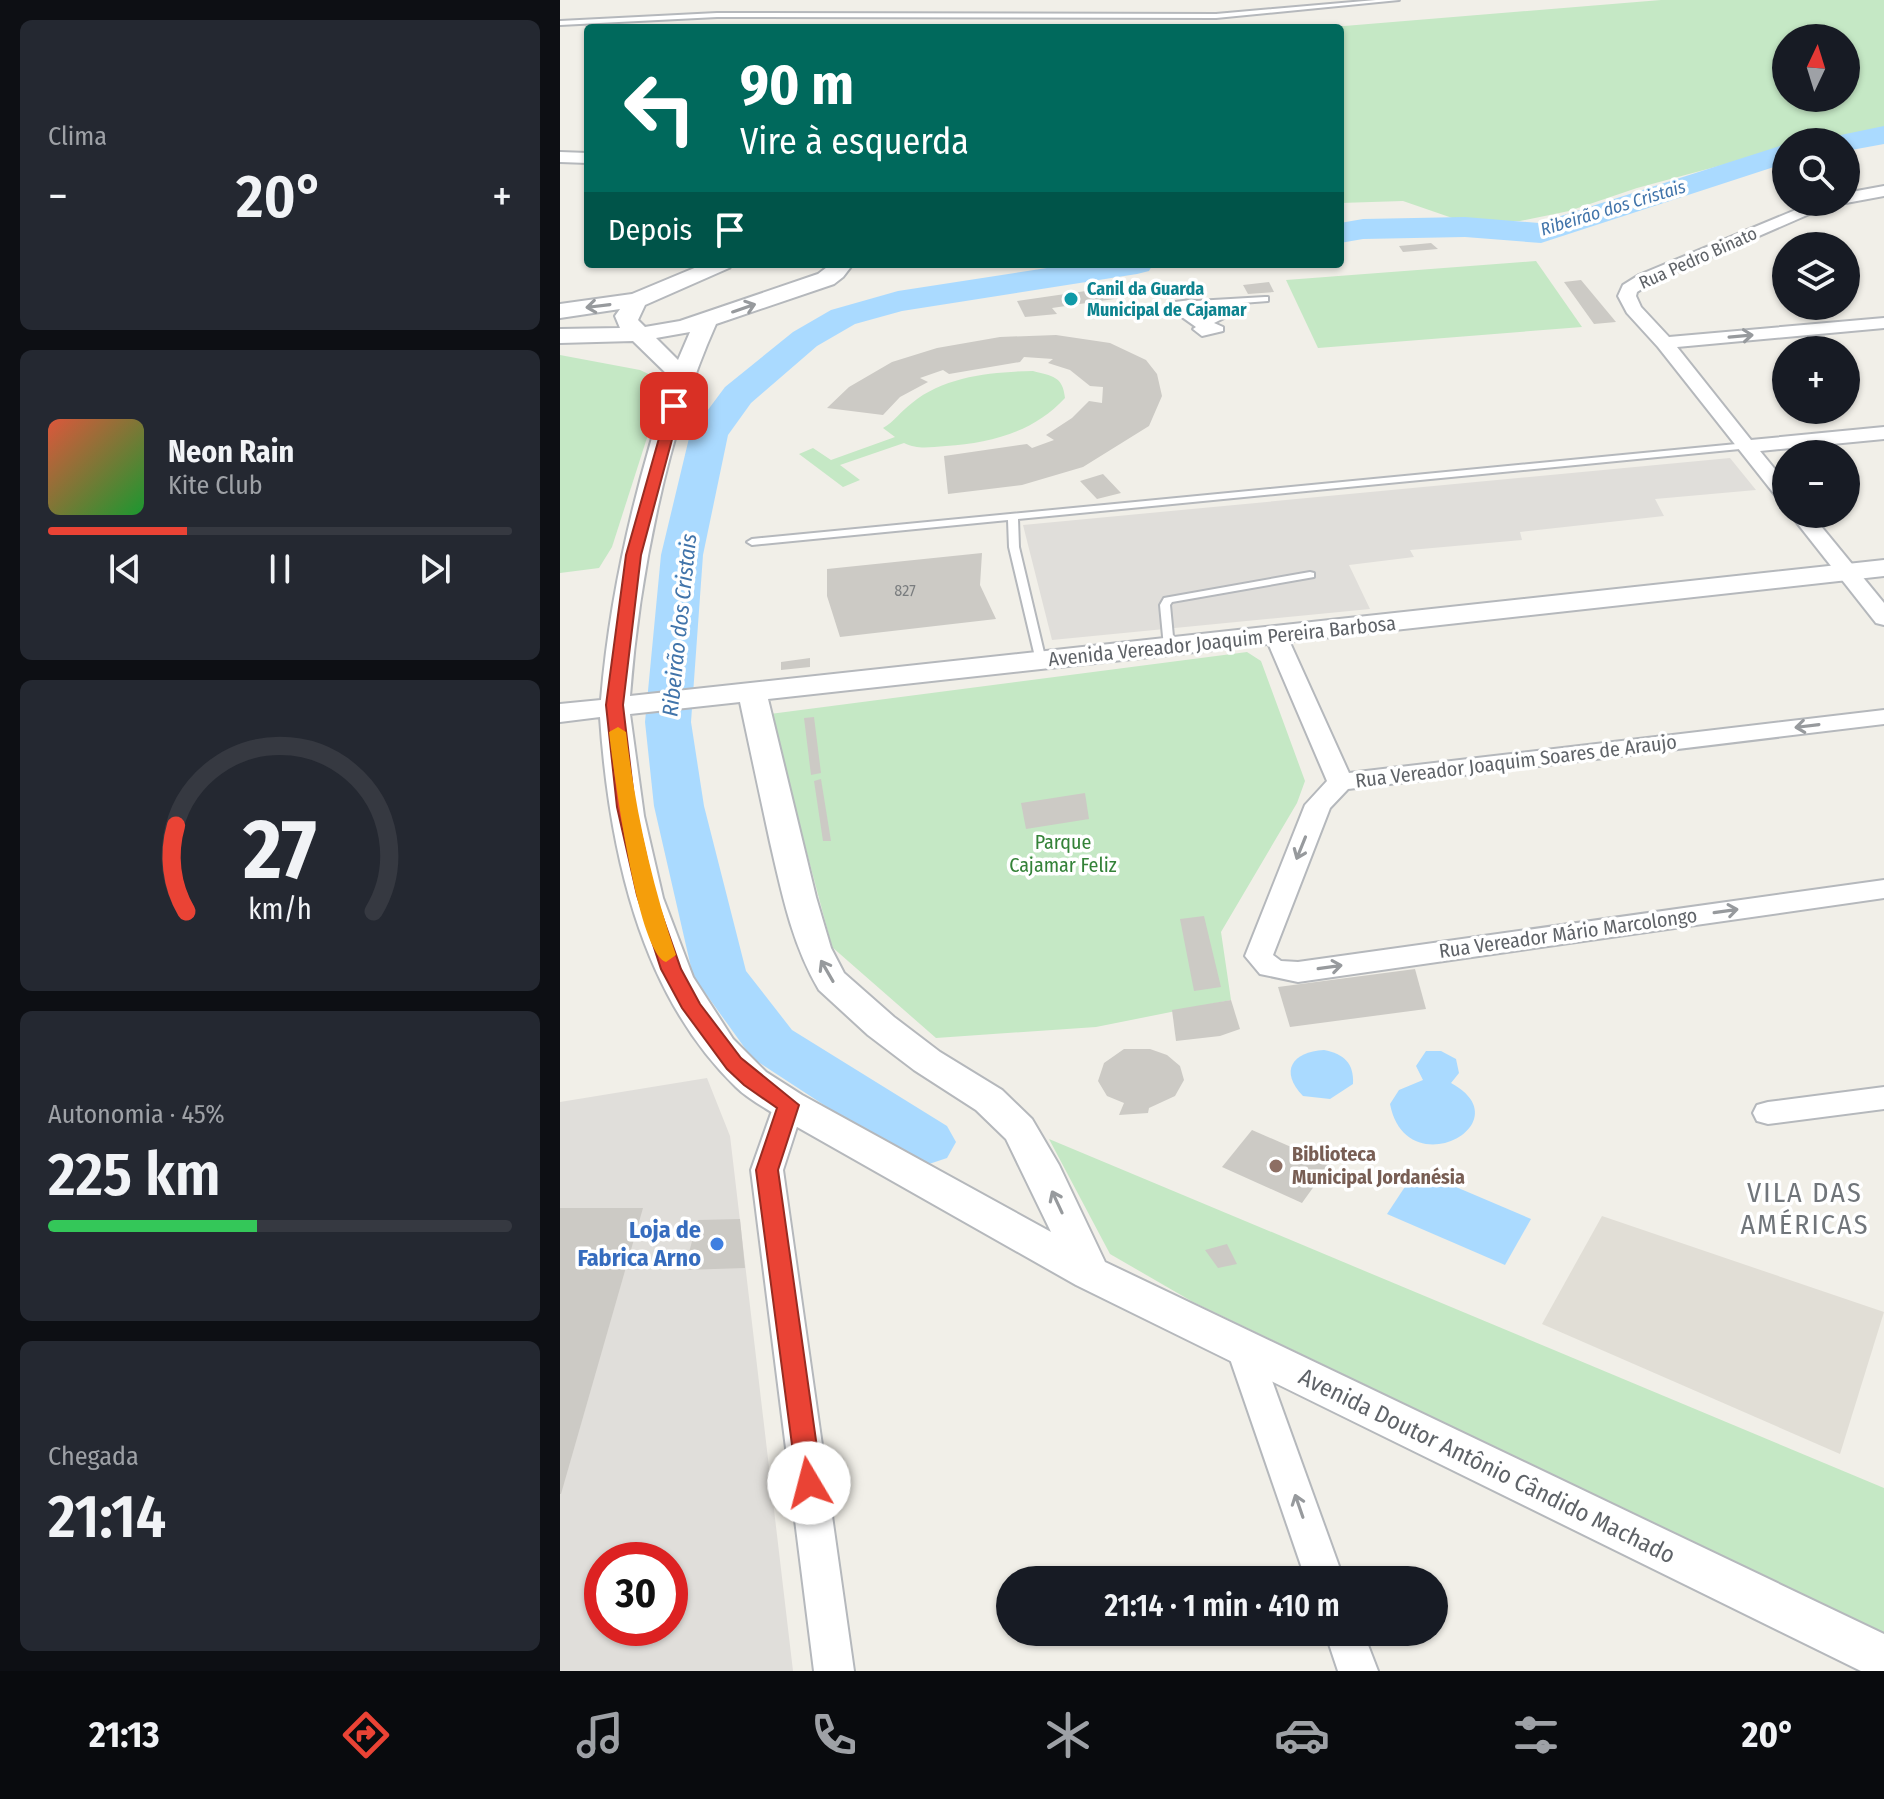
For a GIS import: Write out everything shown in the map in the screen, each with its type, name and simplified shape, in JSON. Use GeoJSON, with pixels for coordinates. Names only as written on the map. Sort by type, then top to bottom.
{"type":"FeatureCollection","features":[{"type":"Feature","properties":{"kind":"street"},"geometry":{"type":"LineString","coordinates":[[560,157],[584,158]]}},
{"type":"Feature","properties":{"kind":"street"},"geometry":{"type":"LineString","coordinates":[[1860,195],[1884,191]]}},
{"type":"Feature","properties":{"kind":"street"},"geometry":{"type":"LineString","coordinates":[[1865,194],[1884,210]]}},
{"type":"Feature","properties":{"kind":"street","name":"Rua Pedro Binato"},"geometry":{"type":"LineString","coordinates":[[1664,343],[1628,302],[1629,289],[1645,279],[1796,216]]}},
{"type":"Feature","properties":{"kind":"street"},"geometry":{"type":"LineString","coordinates":[[560,311],[637,300],[713,268]]}},
{"type":"Feature","properties":{"kind":"street"},"geometry":{"type":"LineString","coordinates":[[560,337],[641,334],[706,321],[826,279],[839,268]]}},
{"type":"Feature","properties":{"kind":"street"},"geometry":{"type":"LineString","coordinates":[[637,300],[626,316],[627,322],[680,375]]}},
{"type":"Feature","properties":{"kind":"street","name":"Avenida Doutor Antônio Cândido Machado"},"geometry":{"type":"LineString","coordinates":[[706,321],[680,375],[634,555],[622,705],[626,807],[646,895],[671,969],[692,1008],[734,1063],[751,1080],[789,1105],[1090,1273],[1884,1658]]}},
{"type":"Feature","properties":{"kind":"street"},"geometry":{"type":"LineString","coordinates":[[1664,343],[1884,323]]}},
{"type":"Feature","properties":{"kind":"street"},"geometry":{"type":"LineString","coordinates":[[560,337],[643,359],[680,375]]}},
{"type":"Feature","properties":{"kind":"street"},"geometry":{"type":"LineString","coordinates":[[1664,343],[1772,478]]}},
{"type":"Feature","properties":{"kind":"street"},"geometry":{"type":"LineString","coordinates":[[1747,446],[1884,433]]}},
{"type":"Feature","properties":{"kind":"street"},"geometry":{"type":"LineString","coordinates":[[1811,528],[1884,618]]}},
{"type":"Feature","properties":{"kind":"street","name":"Avenida Vereador Joaquim Pereira Barbosa"},"geometry":{"type":"LineString","coordinates":[[560,713],[1884,568]]}},
{"type":"Feature","properties":{"kind":"street"},"geometry":{"type":"LineString","coordinates":[[1276,636],[1340,782]]}},
{"type":"Feature","properties":{"kind":"street"},"geometry":{"type":"LineString","coordinates":[[752,692],[799,897],[814,948],[831,981],[881,1026],[927,1061],[989,1100],[1019,1129],[1040,1165],[1090,1273]]}},
{"type":"Feature","properties":{"kind":"street","name":"Rua Vereador Joaquim Soares de Araujo"},"geometry":{"type":"LineString","coordinates":[[1259,956],[1318,805],[1340,782],[1884,717]]}},
{"type":"Feature","properties":{"kind":"street","name":"Rua Vereador Mário Marcolongo"},"geometry":{"type":"LineString","coordinates":[[1259,956],[1262,963],[1271,969],[1298,972],[1884,889]]}},
{"type":"Feature","properties":{"kind":"street"},"geometry":{"type":"LineString","coordinates":[[1768,1113],[1884,1098]]}},
{"type":"Feature","properties":{"kind":"street"},"geometry":{"type":"LineString","coordinates":[[789,1105],[767,1170],[834,1671]]}},
{"type":"Feature","properties":{"kind":"street"},"geometry":{"type":"LineString","coordinates":[[1244,1350],[1320,1566]]}},
{"type":"Feature","properties":{"kind":"street"},"geometry":{"type":"LineString","coordinates":[[1349,1646],[1358,1671]]}},
{"type":"Feature","properties":{"kind":"lane"},"geometry":{"type":"LineString","coordinates":[[560,23],[717,15],[1216,16],[1396,0]]}},
{"type":"Feature","properties":{"kind":"lane"},"geometry":{"type":"LineString","coordinates":[[1172,307],[1202,327],[1197,329],[1202,333],[1220,329],[1207,326],[1178,304],[1201,309],[1265,299]]}},
{"type":"Feature","properties":{"kind":"lane"},"geometry":{"type":"LineString","coordinates":[[1200,338],[1230,330],[1218,320],[1207,320],[1201,309]]}},
{"type":"Feature","properties":{"kind":"lane"},"geometry":{"type":"LineString","coordinates":[[752,542],[1747,446]]}},
{"type":"Feature","properties":{"kind":"lane"},"geometry":{"type":"LineString","coordinates":[[1013,517],[1014,547],[1041,661]]}},
{"type":"Feature","properties":{"kind":"lane"},"geometry":{"type":"LineString","coordinates":[[1169,647],[1165,605],[1168,600],[1310,575]]}},
{"type":"Feature","properties":{"kind":"shaded area"},"geometry":{"type":"Polygon","coordinates":[[[1730,458],[1756,490],[1655,499],[1664,516],[1520,532],[1522,540],[1410,550],[1414,557],[1349,565],[1370,609],[1052,640],[1023,525],[1730,458]]]}},
{"type":"Feature","properties":{"kind":"shaded area"},"geometry":{"type":"Polygon","coordinates":[[[707,1078],[730,1136],[793,1671],[560,1671],[560,1102],[707,1078]]]}},
{"type":"Feature","properties":{"kind":"shaded area"},"geometry":{"type":"Polygon","coordinates":[[[1602,1216],[1884,1312],[1840,1454],[1542,1324],[1602,1216]]]}},
{"type":"Feature","properties":{"kind":"green space"},"geometry":{"type":"Polygon","coordinates":[[[1661,0],[1884,0],[1884,134],[1860,136],[1860,128],[1772,128],[1772,152],[1637,188],[1569,211],[1520,221],[1461,221],[1403,201],[1344,203],[1344,26],[1661,0]]]}},
{"type":"Feature","properties":{"kind":"green space"},"geometry":{"type":"Polygon","coordinates":[[[1536,261],[1582,327],[1318,348],[1286,280],[1536,261]]]}},
{"type":"Feature","properties":{"kind":"green space"},"geometry":{"type":"Polygon","coordinates":[[[560,355],[640,370],[661,380],[662,391],[612,547],[599,568],[560,573],[560,355]]]}},
{"type":"Feature","properties":{"kind":"green space"},"geometry":{"type":"Polygon","coordinates":[[[1033,371],[1059,381],[1065,398],[1040,419],[1011,434],[946,446],[919,447],[904,443],[840,465],[860,480],[843,487],[799,454],[813,448],[831,460],[895,437],[883,428],[925,394],[954,381],[985,374],[1033,371]]]}},
{"type":"Feature","properties":{"kind":"green space","name":"Parque Cajamar Feliz"},"geometry":{"type":"Polygon","coordinates":[[[1247,652],[1261,661],[1305,781],[1297,803],[1221,932],[1231,1000],[1096,1027],[936,1038],[832,947],[770,714],[1247,652]]]}},
{"type":"Feature","properties":{"kind":"green space"},"geometry":{"type":"Polygon","coordinates":[[[1049,1139],[1884,1488],[1884,1634],[1193,1302],[1110,1254],[1049,1139]]]}},
{"type":"Feature","properties":{"kind":"water"},"geometry":{"type":"Polygon","coordinates":[[[1324,1050],[1337,1054],[1350,1065],[1353,1084],[1330,1099],[1303,1096],[1292,1079],[1292,1064],[1304,1055],[1324,1050]]]}},
{"type":"Feature","properties":{"kind":"water"},"geometry":{"type":"Polygon","coordinates":[[[1426,1051],[1441,1051],[1456,1059],[1459,1073],[1451,1083],[1470,1099],[1475,1115],[1468,1129],[1454,1140],[1436,1144],[1417,1141],[1400,1129],[1390,1104],[1399,1090],[1423,1080],[1416,1066],[1426,1051]]]}},
{"type":"Feature","properties":{"kind":"water"},"geometry":{"type":"Polygon","coordinates":[[[1416,1170],[1531,1219],[1505,1265],[1387,1214],[1416,1170]]]}},
{"type":"Feature","properties":{"kind":"building"},"geometry":{"type":"Polygon","coordinates":[[[1431,243],[1438,249],[1403,252],[1399,246],[1431,243]]]}},
{"type":"Feature","properties":{"kind":"building"},"geometry":{"type":"Polygon","coordinates":[[[1581,280],[1616,322],[1594,324],[1564,282],[1581,280]]]}},
{"type":"Feature","properties":{"kind":"building"},"geometry":{"type":"Polygon","coordinates":[[[1269,282],[1274,292],[1248,294],[1243,285],[1269,282]]]}},
{"type":"Feature","properties":{"kind":"building","name":"Canil da Guarda Municipal de Cajamar"},"geometry":{"type":"Polygon","coordinates":[[[1127,285],[1135,296],[1052,308],[1057,314],[1025,317],[1017,301],[1127,285]]]}},
{"type":"Feature","properties":{"kind":"building"},"geometry":{"type":"Polygon","coordinates":[[[1056,335],[1110,343],[1146,360],[1157,374],[1162,396],[1149,426],[1083,467],[1022,485],[948,494],[944,456],[1027,444],[1032,448],[1054,440],[1046,435],[1072,418],[1089,401],[1102,403],[1103,387],[1090,386],[1070,370],[1048,363],[1053,359],[1024,357],[1020,362],[949,374],[943,370],[920,378],[928,382],[900,397],[883,415],[827,408],[849,387],[892,362],[937,348],[1000,337],[1056,335]]]}},
{"type":"Feature","properties":{"kind":"building"},"geometry":{"type":"Polygon","coordinates":[[[1103,474],[1121,493],[1097,499],[1080,481],[1103,474]]]}},
{"type":"Feature","properties":{"kind":"building"},"geometry":{"type":"Polygon","coordinates":[[[982,553],[980,585],[996,619],[840,637],[827,596],[827,569],[982,553]]]}},
{"type":"Feature","properties":{"kind":"building"},"geometry":{"type":"Polygon","coordinates":[[[810,658],[810,667],[781,670],[781,662],[810,658]]]}},
{"type":"Feature","properties":{"kind":"building"},"geometry":{"type":"Polygon","coordinates":[[[814,717],[821,773],[811,775],[804,718],[814,717]]]}},
{"type":"Feature","properties":{"kind":"building"},"geometry":{"type":"Polygon","coordinates":[[[821,779],[831,841],[823,841],[814,781],[821,779]]]}},
{"type":"Feature","properties":{"kind":"building"},"geometry":{"type":"Polygon","coordinates":[[[1085,793],[1089,819],[1026,829],[1021,803],[1085,793]]]}},
{"type":"Feature","properties":{"kind":"building"},"geometry":{"type":"Polygon","coordinates":[[[1204,916],[1221,987],[1194,991],[1180,919],[1204,916]]]}},
{"type":"Feature","properties":{"kind":"building"},"geometry":{"type":"Polygon","coordinates":[[[1415,969],[1426,1009],[1290,1027],[1278,987],[1415,969]]]}},
{"type":"Feature","properties":{"kind":"building"},"geometry":{"type":"Polygon","coordinates":[[[1231,1000],[1240,1029],[1220,1036],[1176,1041],[1172,1010],[1231,1000]]]}},
{"type":"Feature","properties":{"kind":"building"},"geometry":{"type":"Polygon","coordinates":[[[1124,1049],[1150,1049],[1167,1055],[1180,1066],[1184,1080],[1175,1096],[1149,1108],[1148,1113],[1119,1115],[1124,1103],[1107,1096],[1098,1081],[1104,1063],[1124,1049]]]}},
{"type":"Feature","properties":{"kind":"building","name":"Biblioteca Municipal Jordanésia"},"geometry":{"type":"Polygon","coordinates":[[[1252,1130],[1330,1164],[1302,1203],[1222,1167],[1252,1130]]]}},
{"type":"Feature","properties":{"kind":"building"},"geometry":{"type":"Polygon","coordinates":[[[560,1208],[643,1208],[561,1494],[560,1494],[560,1208]]]}},
{"type":"Feature","properties":{"kind":"building"},"geometry":{"type":"Polygon","coordinates":[[[740,1219],[745,1268],[684,1270],[698,1220],[740,1219]]]}},
{"type":"Feature","properties":{"kind":"building"},"geometry":{"type":"Polygon","coordinates":[[[1227,1244],[1237,1264],[1218,1268],[1205,1250],[1227,1244]]]}},
{"type":"Feature","properties":{"kind":"waterway","name":"Ribeirão dos Cristais"},"geometry":{"type":"LineString","coordinates":[[1860,139],[1884,135]]}},
{"type":"Feature","properties":{"kind":"waterway","name":"Ribeirão dos Cristais"},"geometry":{"type":"LineString","coordinates":[[1344,232],[1363,229],[1465,227],[1541,233],[1772,158]]}},
{"type":"Feature","properties":{"kind":"waterway","name":"Ribeirão dos Cristais"},"geometry":{"type":"LineString","coordinates":[[926,1142],[772,1044],[720,976],[679,806],[668,722],[682,555],[709,434],[738,395],[805,339],[843,317],[898,301],[1111,268]]}},
{"type":"Feature","properties":{"kind":"slow traffic"},"geometry":{"type":"LineString","coordinates":[[618,732],[626,807],[646,895],[666,955]]}},
{"type":"Feature","properties":{"kind":"place","name":"Canil da Guarda Municipal de Cajamar"},"geometry":{"type":"Point","coordinates":[1071,299]}},
{"type":"Feature","properties":{"kind":"place","name":"Biblioteca Municipal Jordanésia"},"geometry":{"type":"Point","coordinates":[1276,1166]}},
{"type":"Feature","properties":{"kind":"place","name":"Loja de Fabrica Arno"},"geometry":{"type":"Point","coordinates":[717,1244]}},
{"type":"Feature","properties":{"kind":"district","name":"VILA DAS AMÉRICAS"},"geometry":{"type":"Point","coordinates":[1805,1208]}},
{"type":"Feature","properties":{"kind":"route"},"geometry":{"type":"LineString","coordinates":[[674,406],[634,555],[615,705],[626,807],[646,895],[671,969],[692,1008],[751,1080],[789,1105],[767,1170],[809,1483]]}}]}
